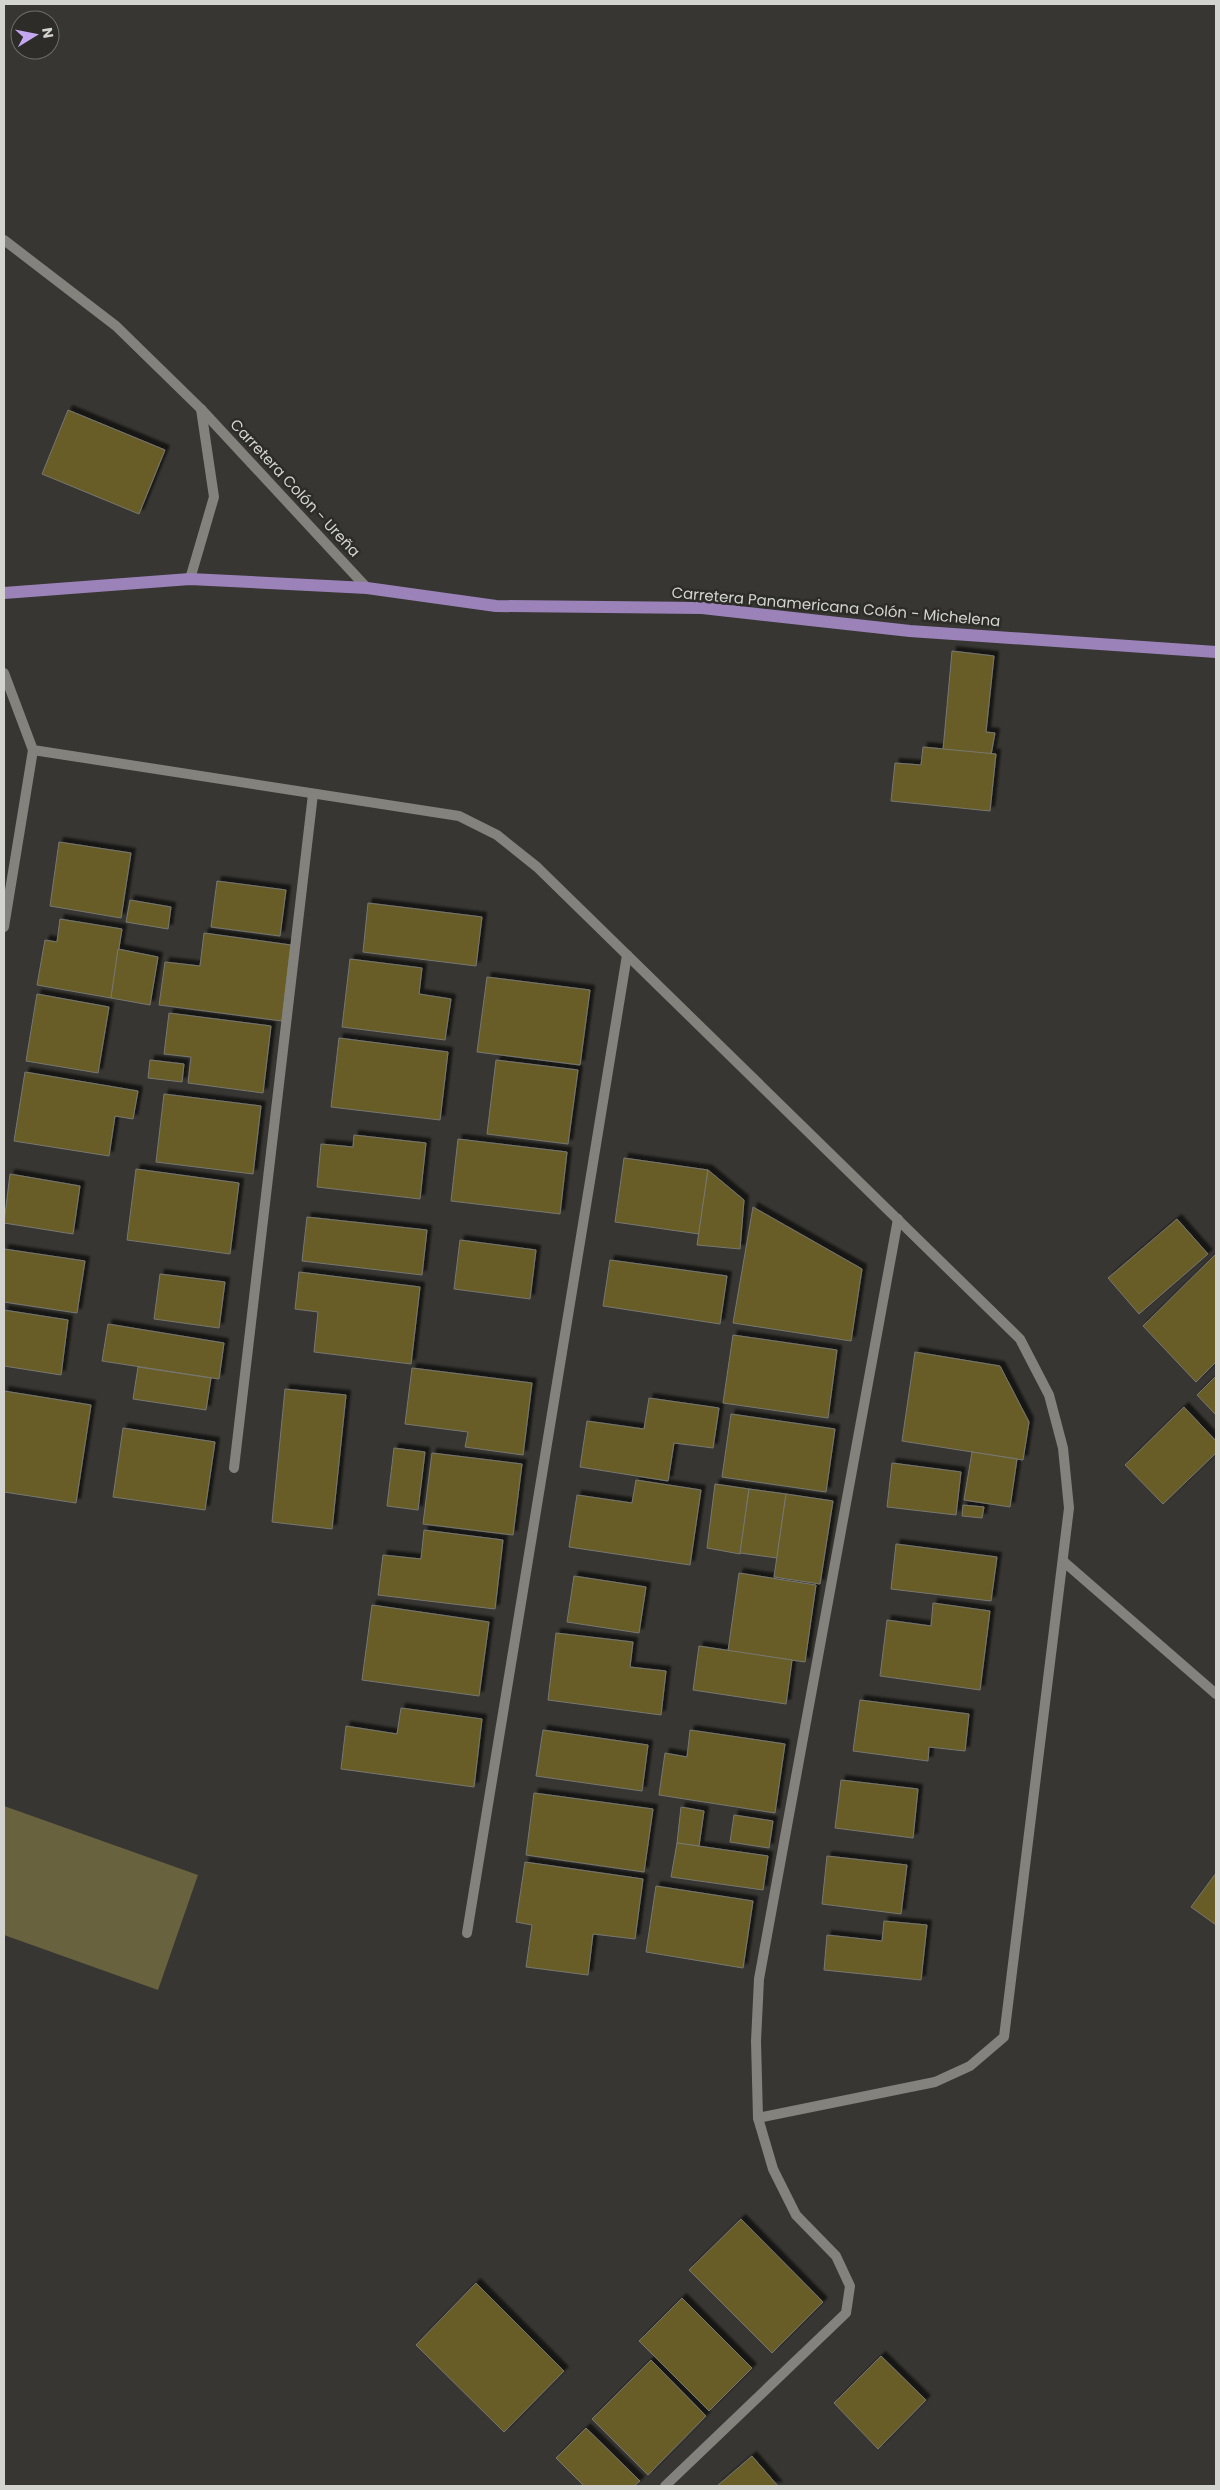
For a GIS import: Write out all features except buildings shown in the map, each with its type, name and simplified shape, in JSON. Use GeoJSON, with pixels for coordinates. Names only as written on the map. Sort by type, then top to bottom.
{"type":"FeatureCollection","features":[{"type":"Feature","properties":{"kind":"main road","name":"Carretera Panamericana Colón - Michelena"},"geometry":{"type":"LineString","coordinates":[[4,593],[190,579],[366,588],[496,606],[702,608],[910,631],[1216,652]]}},
{"type":"Feature","properties":{"kind":"street","name":"Carretera Colón - Ureña"},"geometry":{"type":"LineString","coordinates":[[4,240],[116,326],[201,409],[366,588]]}},
{"type":"Feature","properties":{"kind":"street"},"geometry":{"type":"LineString","coordinates":[[190,579],[214,497],[201,409]]}},
{"type":"Feature","properties":{"kind":"street"},"geometry":{"type":"LineString","coordinates":[[4,673],[33,750],[4,928]]}},
{"type":"Feature","properties":{"kind":"street"},"geometry":{"type":"LineString","coordinates":[[33,750],[459,816],[497,835],[537,867],[1020,1339],[1049,1395],[1063,1448],[1069,1508],[1004,2037],[970,2066],[935,2082],[758,2118]]}},
{"type":"Feature","properties":{"kind":"street"},"geometry":{"type":"LineString","coordinates":[[234,1468],[313,794]]}},
{"type":"Feature","properties":{"kind":"street"},"geometry":{"type":"LineString","coordinates":[[467,1932],[628,956]]}},
{"type":"Feature","properties":{"kind":"street"},"geometry":{"type":"LineString","coordinates":[[665,2486],[846,2313],[850,2286],[836,2256],[796,2215],[773,2169],[758,2118],[756,2041],[759,1979],[898,1219]]}},
{"type":"Feature","properties":{"kind":"street"},"geometry":{"type":"LineString","coordinates":[[1062,1561],[1216,1694]]}},
{"type":"Feature","properties":{"kind":"shaded area"},"geometry":{"type":"Polygon","coordinates":[[[4,1806],[198,1875],[158,1990],[4,1935],[4,1806]]]}}]}
